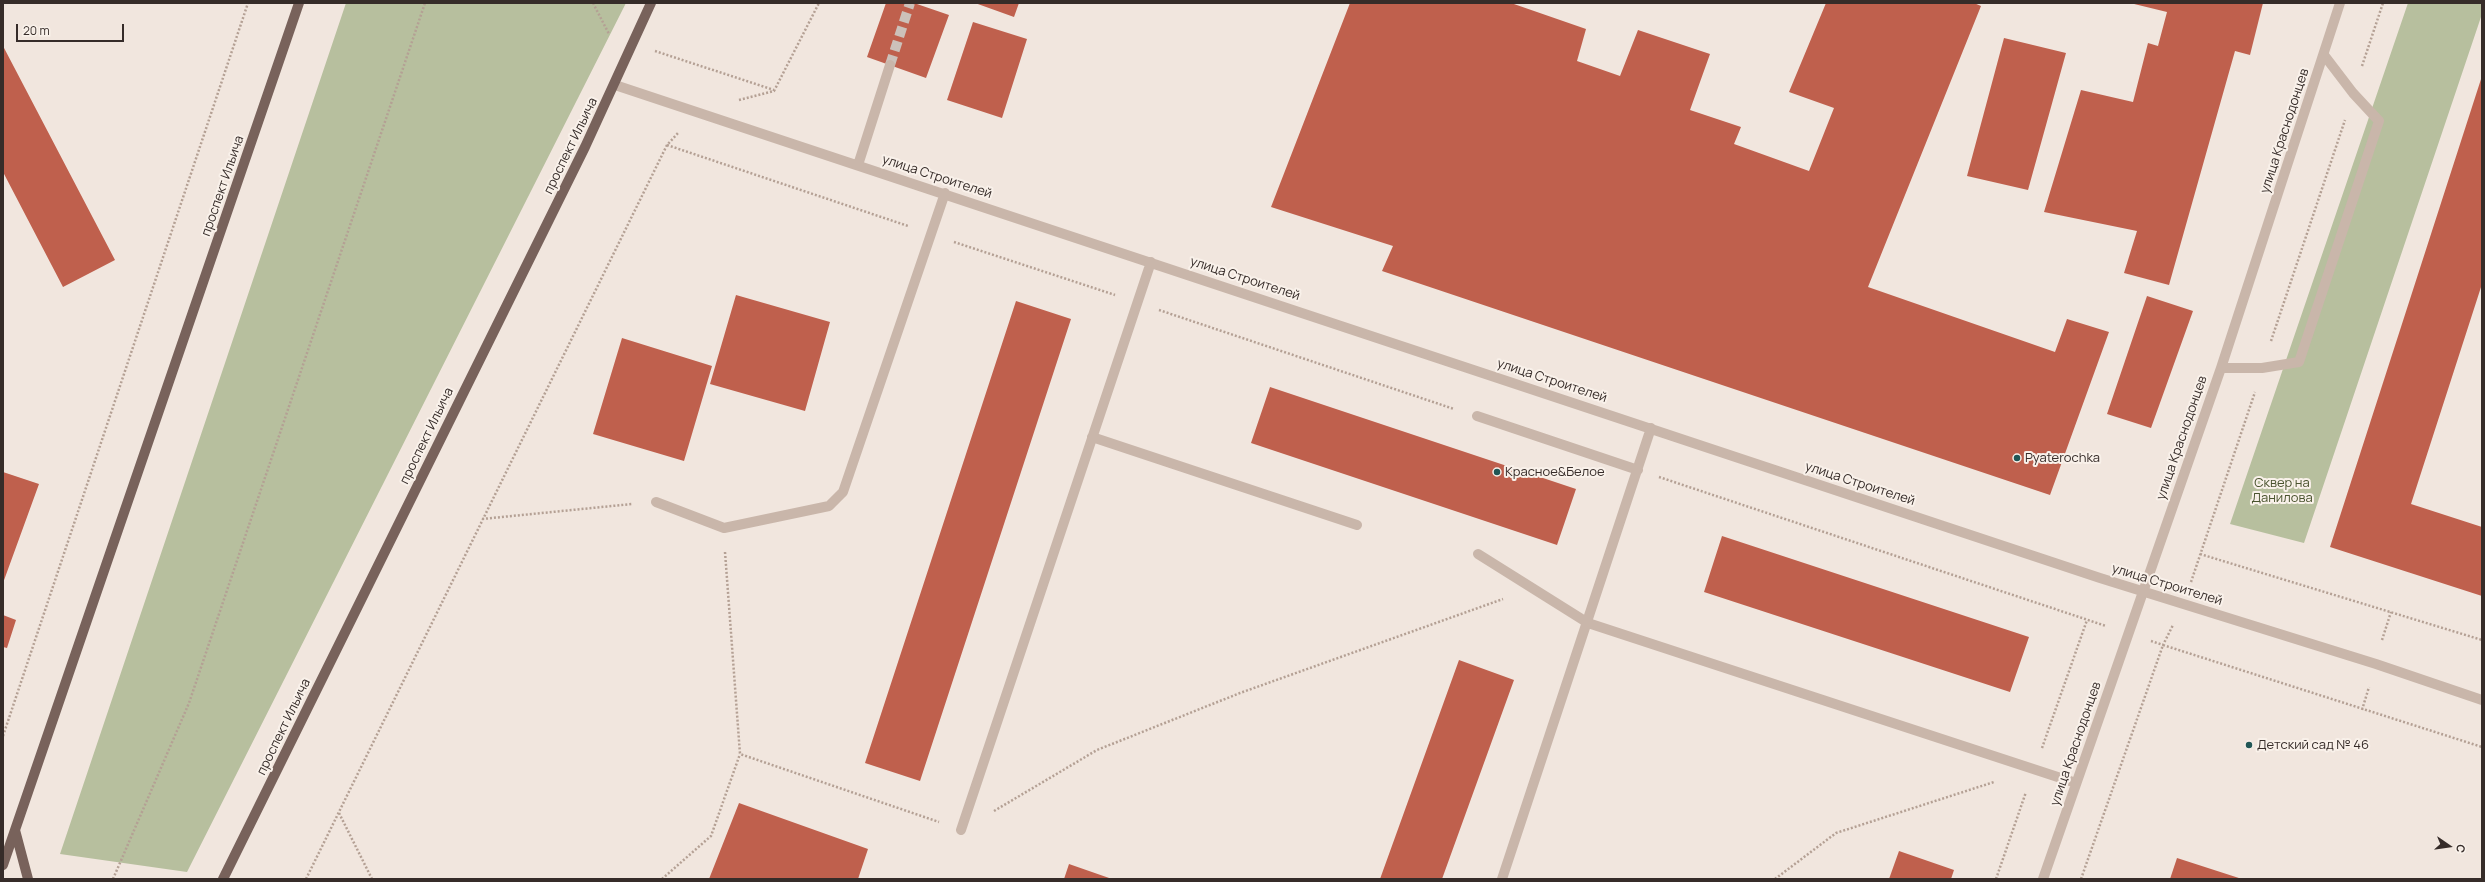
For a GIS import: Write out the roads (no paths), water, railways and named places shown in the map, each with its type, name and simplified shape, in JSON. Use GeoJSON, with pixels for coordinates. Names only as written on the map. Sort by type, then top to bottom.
{"type":"FeatureCollection","features":[{"type":"Feature","properties":{"kind":"main road","name":"проспект Ильича"},"geometry":{"type":"LineString","coordinates":[[3,865],[299,3]]}},
{"type":"Feature","properties":{"kind":"main road","name":"проспект Ильича"},"geometry":{"type":"LineString","coordinates":[[223,879],[615,85],[651,3]]}},
{"type":"Feature","properties":{"kind":"main road"},"geometry":{"type":"LineString","coordinates":[[15,830],[28,879]]}},
{"type":"Feature","properties":{"kind":"street","name":"улица Краснодонцев"},"geometry":{"type":"LineString","coordinates":[[2043,879],[2221,368],[2340,3]]}},
{"type":"Feature","properties":{"kind":"street"},"geometry":{"type":"LineString","coordinates":[[2221,368],[2262,368],[2299,362],[2379,121],[2353,93],[2324,55]]}},
{"type":"Feature","properties":{"kind":"street"},"geometry":{"type":"LineString","coordinates":[[858,165],[890,65]]}},
{"type":"Feature","properties":{"kind":"street","name":"улица Строителей"},"geometry":{"type":"LineString","coordinates":[[615,85],[2183,605],[2209,611],[2482,700]]}},
{"type":"Feature","properties":{"kind":"street"},"geometry":{"type":"LineString","coordinates":[[656,502],[724,528],[829,506],[843,492],[945,194]]}},
{"type":"Feature","properties":{"kind":"street"},"geometry":{"type":"LineString","coordinates":[[961,830],[1151,262]]}},
{"type":"Feature","properties":{"kind":"street"},"geometry":{"type":"LineString","coordinates":[[1478,416],[1638,470]]}},
{"type":"Feature","properties":{"kind":"street"},"geometry":{"type":"LineString","coordinates":[[1502,879],[1588,623],[1651,428]]}},
{"type":"Feature","properties":{"kind":"street"},"geometry":{"type":"LineString","coordinates":[[1092,437],[1357,525]]}},
{"type":"Feature","properties":{"kind":"street"},"geometry":{"type":"LineString","coordinates":[[1478,554],[1588,623],[2076,783]]}},
{"type":"Feature","properties":{"kind":"tunnel"},"geometry":{"type":"LineString","coordinates":[[890,65],[910,3]]}},
{"type":"Feature","properties":{"kind":"place","name":"Pyaterochka"},"geometry":{"type":"Point","coordinates":[2017,458]}},
{"type":"Feature","properties":{"kind":"place","name":"Красное&Белое"},"geometry":{"type":"Point","coordinates":[1497,472]}},
{"type":"Feature","properties":{"kind":"place","name":"Детский сад № 46"},"geometry":{"type":"Point","coordinates":[2249,745]}},
{"type":"Feature","properties":{"kind":"park label","name":"Сквер на Данилова"},"geometry":{"type":"Point","coordinates":[2282,490]}}]}
